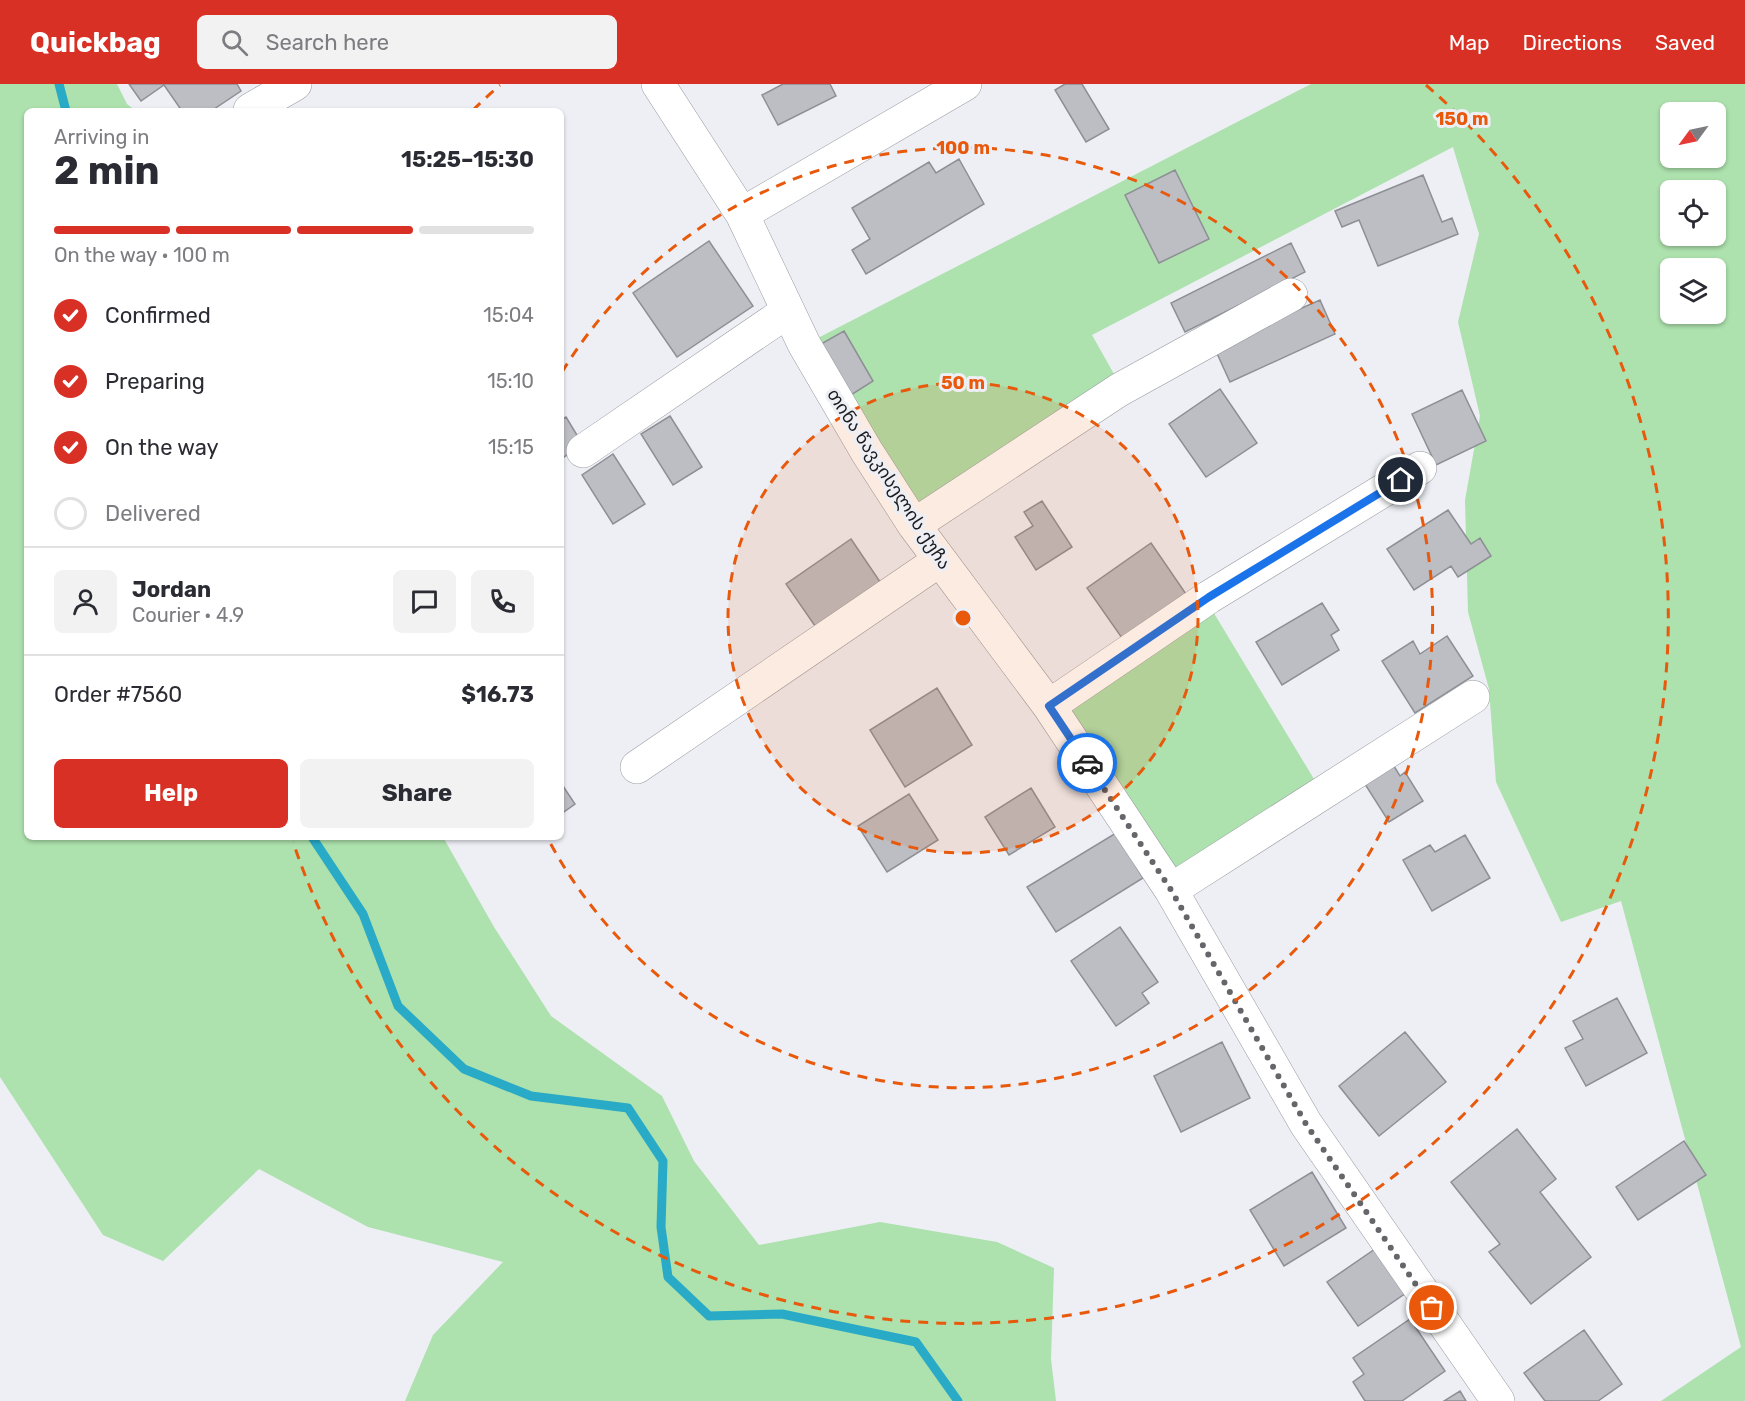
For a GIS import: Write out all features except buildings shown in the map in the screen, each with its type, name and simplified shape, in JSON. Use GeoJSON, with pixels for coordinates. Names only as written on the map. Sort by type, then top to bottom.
{"type":"FeatureCollection","features":[{"type":"Feature","properties":{"kind":"street"},"geometry":{"type":"LineString","coordinates":[[253,108],[295,84]]}},
{"type":"Feature","properties":{"kind":"street","name":"თინა წავკისელის ქუჩა"},"geometry":{"type":"LineString","coordinates":[[658,84],[742,214],[804,345],[914,525],[1049,706],[1171,890],[1306,1124],[1498,1401]]}},
{"type":"Feature","properties":{"kind":"street"},"geometry":{"type":"LineString","coordinates":[[742,214],[965,84]]}},
{"type":"Feature","properties":{"kind":"street"},"geometry":{"type":"LineString","coordinates":[[914,525],[1119,390],[1291,295]]}},
{"type":"Feature","properties":{"kind":"street"},"geometry":{"type":"LineString","coordinates":[[583,452],[788,311]]}},
{"type":"Feature","properties":{"kind":"street"},"geometry":{"type":"LineString","coordinates":[[1049,706],[1209,597],[1420,468]]}},
{"type":"Feature","properties":{"kind":"street"},"geometry":{"type":"LineString","coordinates":[[637,767],[940,560]]}},
{"type":"Feature","properties":{"kind":"street"},"geometry":{"type":"LineString","coordinates":[[1171,890],[1473,697]]}},
{"type":"Feature","properties":{"kind":"green space"},"geometry":{"type":"Polygon","coordinates":[[[0,84],[117,84],[127,104],[132,108],[24,108],[24,840],[445,840],[494,927],[551,1016],[662,1096],[694,1161],[759,1245],[880,1222],[997,1242],[1054,1268],[1051,1359],[1056,1401],[405,1401],[433,1335],[503,1262],[368,1227],[259,1169],[163,1261],[103,1235],[0,1077],[0,84]]]}},
{"type":"Feature","properties":{"kind":"green space"},"geometry":{"type":"Polygon","coordinates":[[[1311,84],[1745,84],[1745,1401],[1661,1401],[1741,1347],[1621,901],[1561,922],[1496,782],[1489,689],[1468,612],[1465,500],[1480,416],[1458,322],[1479,234],[1453,147],[1092,335],[1119,383],[921,514],[814,340],[1311,84]]]}},
{"type":"Feature","properties":{"kind":"green space"},"geometry":{"type":"Polygon","coordinates":[[[1212,610],[1320,789],[1177,879],[1065,710],[1212,610]]]}},
{"type":"Feature","properties":{"kind":"waterway"},"geometry":{"type":"LineString","coordinates":[[59,84],[65,108]]}},
{"type":"Feature","properties":{"kind":"waterway"},"geometry":{"type":"LineString","coordinates":[[314,840],[363,914],[398,1006],[464,1069],[531,1096],[628,1108],[663,1161],[661,1227],[668,1277],[709,1316],[782,1314],[916,1342],[958,1401]]}},
{"type":"Feature","properties":{"kind":"way so far"},"geometry":{"type":"LineString","coordinates":[[1087,763],[1171,890],[1306,1124],[1432,1308]]}},
{"type":"Feature","properties":{"kind":"route"},"geometry":{"type":"LineString","coordinates":[[1087,763],[1049,706],[1209,597],[1401,480]]}}]}
